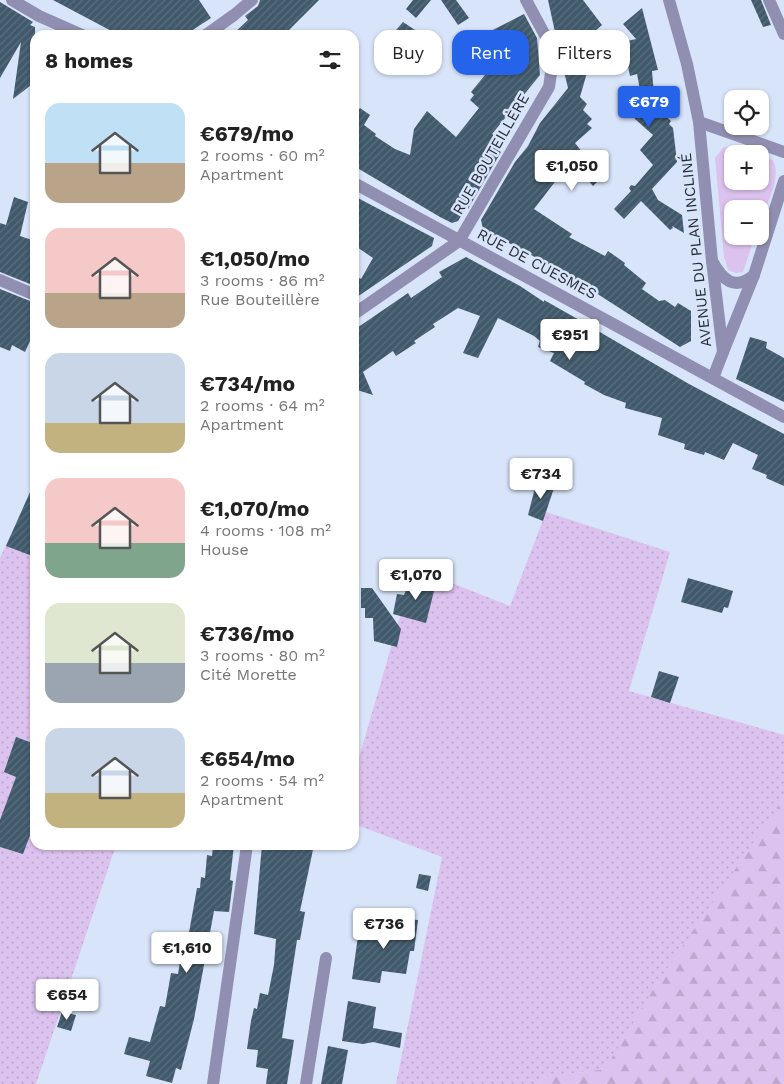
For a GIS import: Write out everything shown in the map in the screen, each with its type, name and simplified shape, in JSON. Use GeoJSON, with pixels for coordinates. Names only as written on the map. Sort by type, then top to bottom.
{"type":"FeatureCollection","features":[{"type":"Feature","properties":{"kind":"street"},"geometry":{"type":"LineString","coordinates":[[12,0],[39,16],[72,30]]}},
{"type":"Feature","properties":{"kind":"street"},"geometry":{"type":"LineString","coordinates":[[213,30],[234,16],[252,0]]}},
{"type":"Feature","properties":{"kind":"street","name":"RUE BOUTEILLÈRE"},"geometry":{"type":"LineString","coordinates":[[459,241],[549,87],[554,52],[526,0]]}},
{"type":"Feature","properties":{"kind":"street","name":"AVENUE DU PLAN INCLINÉ"},"geometry":{"type":"LineString","coordinates":[[669,0],[687,64],[699,122],[723,352],[713,378]]}},
{"type":"Feature","properties":{"kind":"street"},"geometry":{"type":"LineString","coordinates":[[769,0],[784,34]]}},
{"type":"Feature","properties":{"kind":"street"},"geometry":{"type":"LineString","coordinates":[[699,122],[784,152]]}},
{"type":"Feature","properties":{"kind":"street"},"geometry":{"type":"LineString","coordinates":[[723,352],[754,275],[784,181]]}},
{"type":"Feature","properties":{"kind":"street","name":"RUE DE CUESMES"},"geometry":{"type":"LineString","coordinates":[[359,186],[784,417]]}},
{"type":"Feature","properties":{"kind":"street"},"geometry":{"type":"LineString","coordinates":[[359,311],[459,241]]}},
{"type":"Feature","properties":{"kind":"street"},"geometry":{"type":"LineString","coordinates":[[712,260],[720,276],[728,281],[746,282],[754,275]]}},
{"type":"Feature","properties":{"kind":"street"},"geometry":{"type":"LineString","coordinates":[[0,280],[30,293]]}},
{"type":"Feature","properties":{"kind":"street"},"geometry":{"type":"LineString","coordinates":[[213,1084],[246,850]]}},
{"type":"Feature","properties":{"kind":"street"},"geometry":{"type":"LineString","coordinates":[[306,1084],[326,958]]}},
{"type":"Feature","properties":{"kind":"green space"},"geometry":{"type":"Polygon","coordinates":[[[723,148],[724,190],[769,190],[769,158],[773,160],[776,175],[769,200],[724,200],[724,245],[752,245],[743,272],[736,273],[728,270],[724,257],[715,158],[723,148]]]}},
{"type":"Feature","properties":{"kind":"green space"},"geometry":{"type":"Polygon","coordinates":[[[546,512],[670,552],[629,691],[784,735],[784,799],[605,1069],[541,1078],[539,1084],[396,1084],[442,857],[359,826],[359,758],[414,568],[510,606],[546,512]]]}},
{"type":"Feature","properties":{"kind":"green space"},"geometry":{"type":"Polygon","coordinates":[[[10,536],[30,546],[30,850],[114,850],[36,1084],[0,1084],[0,558],[10,536]]]}},
{"type":"Feature","properties":{"kind":"green space"},"geometry":{"type":"Polygon","coordinates":[[[784,798],[784,1084],[539,1084],[541,1078],[605,1069],[656,985],[784,798]]]}},
{"type":"Feature","properties":{"kind":"building"},"geometry":{"type":"Polygon","coordinates":[[[53,0],[199,0],[211,18],[193,30],[110,30],[53,0]]]}},
{"type":"Feature","properties":{"kind":"building"},"geometry":{"type":"Polygon","coordinates":[[[260,0],[319,0],[289,30],[237,30],[248,20],[245,16],[258,6],[260,0]]]}},
{"type":"Feature","properties":{"kind":"building"},"geometry":{"type":"Polygon","coordinates":[[[413,0],[431,0],[416,18],[406,9],[413,0]]]}},
{"type":"Feature","properties":{"kind":"building"},"geometry":{"type":"Polygon","coordinates":[[[441,0],[456,0],[469,18],[458,25],[441,0]]]}},
{"type":"Feature","properties":{"kind":"building"},"geometry":{"type":"Polygon","coordinates":[[[548,0],[583,0],[602,25],[596,30],[555,30],[548,0]]]}},
{"type":"Feature","properties":{"kind":"building"},"geometry":{"type":"Polygon","coordinates":[[[751,0],[761,0],[771,25],[763,27],[751,0]]]}},
{"type":"Feature","properties":{"kind":"building"},"geometry":{"type":"Polygon","coordinates":[[[0,2],[33,22],[30,25],[35,27],[35,30],[30,30],[30,86],[13,99],[21,42],[0,78],[0,2]]]}},
{"type":"Feature","properties":{"kind":"building"},"geometry":{"type":"Polygon","coordinates":[[[642,8],[658,70],[652,71],[655,106],[671,121],[669,124],[673,128],[677,162],[652,189],[658,200],[682,215],[684,233],[672,226],[673,228],[670,230],[641,201],[624,219],[614,209],[631,191],[629,188],[631,185],[635,186],[653,165],[640,150],[653,135],[635,119],[631,102],[642,100],[637,74],[630,75],[630,40],[636,39],[623,24],[642,8]]]}},
{"type":"Feature","properties":{"kind":"building"},"geometry":{"type":"Polygon","coordinates":[[[524,14],[537,38],[540,75],[492,134],[498,138],[493,146],[501,152],[468,209],[466,208],[458,221],[452,223],[440,217],[359,169],[360,108],[370,115],[364,125],[376,134],[375,136],[395,149],[410,155],[414,129],[427,111],[456,137],[479,108],[470,100],[474,95],[471,92],[485,75],[529,75],[529,30],[493,30],[524,14]]]}},
{"type":"Feature","properties":{"kind":"building"},"geometry":{"type":"Polygon","coordinates":[[[403,22],[415,30],[396,30],[403,22]]]}},
{"type":"Feature","properties":{"kind":"building"},"geometry":{"type":"Polygon","coordinates":[[[565,75],[586,75],[580,97],[587,104],[583,110],[592,119],[587,124],[592,128],[575,143],[602,177],[593,186],[571,161],[534,209],[572,234],[569,237],[605,256],[608,251],[625,263],[624,265],[646,283],[642,289],[659,301],[665,300],[675,307],[678,303],[691,311],[691,341],[680,347],[568,275],[483,229],[481,220],[515,162],[528,146],[540,123],[568,88],[565,75]]]}},
{"type":"Feature","properties":{"kind":"building"},"geometry":{"type":"Polygon","coordinates":[[[14,197],[28,202],[20,236],[30,239],[30,284],[0,272],[0,223],[6,225],[14,197]]]}},
{"type":"Feature","properties":{"kind":"building"},"geometry":{"type":"Polygon","coordinates":[[[359,199],[434,238],[432,246],[359,296],[359,278],[361,279],[373,258],[359,248],[359,199]]]}},
{"type":"Feature","properties":{"kind":"building"},"geometry":{"type":"Polygon","coordinates":[[[466,257],[520,286],[544,302],[544,300],[689,384],[784,434],[784,486],[766,478],[767,475],[752,469],[758,455],[733,443],[724,460],[705,452],[704,455],[684,449],[685,444],[658,435],[662,418],[625,408],[626,403],[604,395],[584,384],[585,382],[550,361],[554,353],[538,347],[540,341],[534,336],[498,318],[478,358],[463,353],[480,316],[458,308],[433,324],[435,327],[414,341],[416,343],[396,356],[393,351],[363,372],[373,395],[359,391],[359,327],[408,293],[411,298],[442,277],[439,272],[466,257]]]}},
{"type":"Feature","properties":{"kind":"building"},"geometry":{"type":"Polygon","coordinates":[[[0,289],[30,301],[30,341],[25,352],[12,345],[10,351],[0,347],[0,289]]]}},
{"type":"Feature","properties":{"kind":"building"},"geometry":{"type":"Polygon","coordinates":[[[750,337],[767,342],[766,348],[784,358],[784,402],[736,379],[750,337]]]}},
{"type":"Feature","properties":{"kind":"building"},"geometry":{"type":"Polygon","coordinates":[[[537,480],[555,485],[543,521],[528,515],[537,480]]]}},
{"type":"Feature","properties":{"kind":"building"},"geometry":{"type":"Polygon","coordinates":[[[30,492],[30,555],[6,546],[30,492]]]}},
{"type":"Feature","properties":{"kind":"building"},"geometry":{"type":"Polygon","coordinates":[[[415,578],[436,583],[426,623],[393,614],[397,594],[404,595],[408,585],[413,586],[415,578]]]}},
{"type":"Feature","properties":{"kind":"building"},"geometry":{"type":"Polygon","coordinates":[[[688,578],[733,591],[728,608],[724,607],[722,613],[681,602],[688,578]]]}},
{"type":"Feature","properties":{"kind":"building"},"geometry":{"type":"Polygon","coordinates":[[[361,588],[372,588],[401,629],[397,647],[374,641],[373,618],[365,618],[365,608],[361,608],[361,588]]]}},
{"type":"Feature","properties":{"kind":"building"},"geometry":{"type":"Polygon","coordinates":[[[659,671],[679,677],[670,703],[651,697],[659,671]]]}},
{"type":"Feature","properties":{"kind":"building"},"geometry":{"type":"Polygon","coordinates":[[[16,737],[30,742],[30,835],[23,854],[0,847],[0,820],[16,777],[4,772],[16,737]]]}},
{"type":"Feature","properties":{"kind":"building"},"geometry":{"type":"Polygon","coordinates":[[[213,850],[233,850],[230,880],[233,881],[229,912],[214,911],[194,1019],[181,1070],[176,1068],[172,1083],[146,1076],[150,1061],[124,1054],[129,1037],[150,1042],[160,1006],[165,1007],[171,973],[178,974],[184,938],[188,938],[197,888],[200,888],[201,877],[205,878],[207,855],[212,856],[213,850]]]}},
{"type":"Feature","properties":{"kind":"building"},"geometry":{"type":"Polygon","coordinates":[[[262,850],[313,850],[300,911],[305,912],[300,940],[297,940],[282,1038],[294,1040],[287,1084],[266,1084],[268,1069],[256,1067],[258,1050],[247,1049],[254,1008],[257,1009],[260,993],[268,995],[274,965],[276,939],[254,934],[262,850]]]}},
{"type":"Feature","properties":{"kind":"building"},"geometry":{"type":"Polygon","coordinates":[[[419,874],[431,876],[428,891],[416,888],[419,874]]]}},
{"type":"Feature","properties":{"kind":"building"},"geometry":{"type":"Polygon","coordinates":[[[404,919],[418,920],[414,951],[410,951],[406,974],[382,971],[380,983],[352,979],[359,929],[372,931],[372,926],[388,928],[389,920],[403,922],[404,919]]]}},
{"type":"Feature","properties":{"kind":"building"},"geometry":{"type":"Polygon","coordinates":[[[348,1001],[376,1007],[373,1028],[402,1033],[400,1048],[373,1042],[363,1044],[342,1041],[348,1001]]]}},
{"type":"Feature","properties":{"kind":"building"},"geometry":{"type":"Polygon","coordinates":[[[62,1012],[76,1015],[71,1031],[57,1027],[62,1012]]]}},
{"type":"Feature","properties":{"kind":"building"},"geometry":{"type":"Polygon","coordinates":[[[328,1046],[348,1050],[342,1084],[321,1084],[328,1046]]]}}]}
